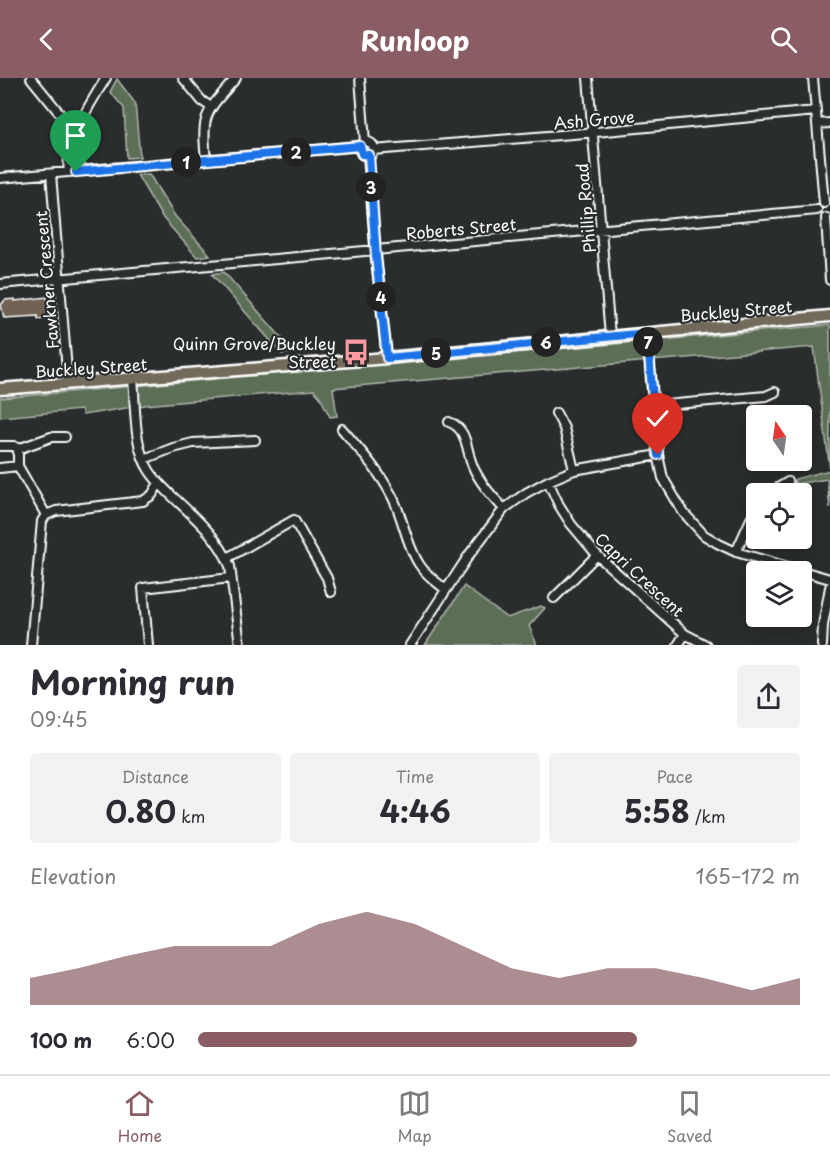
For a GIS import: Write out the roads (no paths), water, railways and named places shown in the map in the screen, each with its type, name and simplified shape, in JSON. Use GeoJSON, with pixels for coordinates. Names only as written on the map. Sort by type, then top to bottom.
{"type":"FeatureCollection","features":[{"type":"Feature","properties":{"kind":"main road","name":"Buckley Street"},"geometry":{"type":"LineString","coordinates":[[0,389],[387,358],[830,316]]}},
{"type":"Feature","properties":{"kind":"street"},"geometry":{"type":"LineString","coordinates":[[31,78],[70,126],[78,130]]}},
{"type":"Feature","properties":{"kind":"street"},"geometry":{"type":"LineString","coordinates":[[69,172],[68,155],[78,130],[106,78]]}},
{"type":"Feature","properties":{"kind":"street"},"geometry":{"type":"LineString","coordinates":[[183,78],[202,101],[211,107]]}},
{"type":"Feature","properties":{"kind":"street"},"geometry":{"type":"LineString","coordinates":[[206,160],[204,119],[211,107],[236,78]]}},
{"type":"Feature","properties":{"kind":"street"},"geometry":{"type":"LineString","coordinates":[[360,78],[362,144]]}},
{"type":"Feature","properties":{"kind":"street","name":"Phillip Road"},"geometry":{"type":"LineString","coordinates":[[588,78],[609,336]]}},
{"type":"Feature","properties":{"kind":"street"},"geometry":{"type":"LineString","coordinates":[[813,78],[827,204],[819,205],[817,210],[819,216],[828,217],[830,280]]}},
{"type":"Feature","properties":{"kind":"street","name":"Ash Grove"},"geometry":{"type":"LineString","coordinates":[[371,153],[816,111]]}},
{"type":"Feature","properties":{"kind":"street"},"geometry":{"type":"LineString","coordinates":[[817,124],[830,123]]}},
{"type":"Feature","properties":{"kind":"street"},"geometry":{"type":"LineString","coordinates":[[0,178],[371,144],[376,250],[387,358]]}},
{"type":"Feature","properties":{"kind":"street","name":"Fawkner Crescent"},"geometry":{"type":"LineString","coordinates":[[51,174],[68,383]]}},
{"type":"Feature","properties":{"kind":"street","name":"Roberts Street"},"geometry":{"type":"LineString","coordinates":[[0,284],[817,210]]}},
{"type":"Feature","properties":{"kind":"street"},"geometry":{"type":"LineString","coordinates":[[647,333],[658,455],[663,478],[683,512],[704,536],[736,552],[830,579]]}},
{"type":"Feature","properties":{"kind":"street"},"geometry":{"type":"LineString","coordinates":[[133,379],[139,442],[149,470],[159,483],[220,543],[227,558],[240,645]]}},
{"type":"Feature","properties":{"kind":"street"},"geometry":{"type":"LineString","coordinates":[[654,406],[766,396],[775,392]]}},
{"type":"Feature","properties":{"kind":"street"},"geometry":{"type":"LineString","coordinates":[[556,413],[564,428],[574,470]]}},
{"type":"Feature","properties":{"kind":"street"},"geometry":{"type":"LineString","coordinates":[[449,422],[458,425],[474,470],[504,509]]}},
{"type":"Feature","properties":{"kind":"street"},"geometry":{"type":"LineString","coordinates":[[342,429],[365,456],[392,495],[420,566],[445,589]]}},
{"type":"Feature","properties":{"kind":"street"},"geometry":{"type":"LineString","coordinates":[[18,449],[51,437],[65,437]]}},
{"type":"Feature","properties":{"kind":"street"},"geometry":{"type":"LineString","coordinates":[[144,459],[193,443],[255,440]]}},
{"type":"Feature","properties":{"kind":"street"},"geometry":{"type":"LineString","coordinates":[[0,446],[14,446],[18,449]]}},
{"type":"Feature","properties":{"kind":"street"},"geometry":{"type":"LineString","coordinates":[[18,449],[18,466],[46,515]]}},
{"type":"Feature","properties":{"kind":"street"},"geometry":{"type":"LineString","coordinates":[[410,645],[445,589],[489,526],[504,509],[526,493],[574,470],[658,455]]}},
{"type":"Feature","properties":{"kind":"street"},"geometry":{"type":"LineString","coordinates":[[0,468],[18,466]]}},
{"type":"Feature","properties":{"kind":"street","name":"Capri Crescent"},"geometry":{"type":"LineString","coordinates":[[548,481],[571,524],[597,555],[685,634],[706,645]]}},
{"type":"Feature","properties":{"kind":"street"},"geometry":{"type":"LineString","coordinates":[[31,645],[42,521],[46,515],[56,511],[143,501],[152,495],[159,483]]}},
{"type":"Feature","properties":{"kind":"street"},"geometry":{"type":"LineString","coordinates":[[227,558],[294,520],[324,571],[331,592]]}},
{"type":"Feature","properties":{"kind":"street"},"geometry":{"type":"LineString","coordinates":[[736,552],[746,530]]}},
{"type":"Feature","properties":{"kind":"street"},"geometry":{"type":"LineString","coordinates":[[554,598],[597,555]]}},
{"type":"Feature","properties":{"kind":"street"},"geometry":{"type":"LineString","coordinates":[[148,645],[143,588],[231,578]]}},
{"type":"Feature","properties":{"kind":"street"},"geometry":{"type":"LineString","coordinates":[[822,645],[830,587]]}},
{"type":"Feature","properties":{"kind":"street"},"geometry":{"type":"LineString","coordinates":[[678,645],[685,634]]}},
{"type":"Feature","properties":{"kind":"place","name":"Quinn Grove/Buckley Street"},"geometry":{"type":"Point","coordinates":[356,352]}}]}
